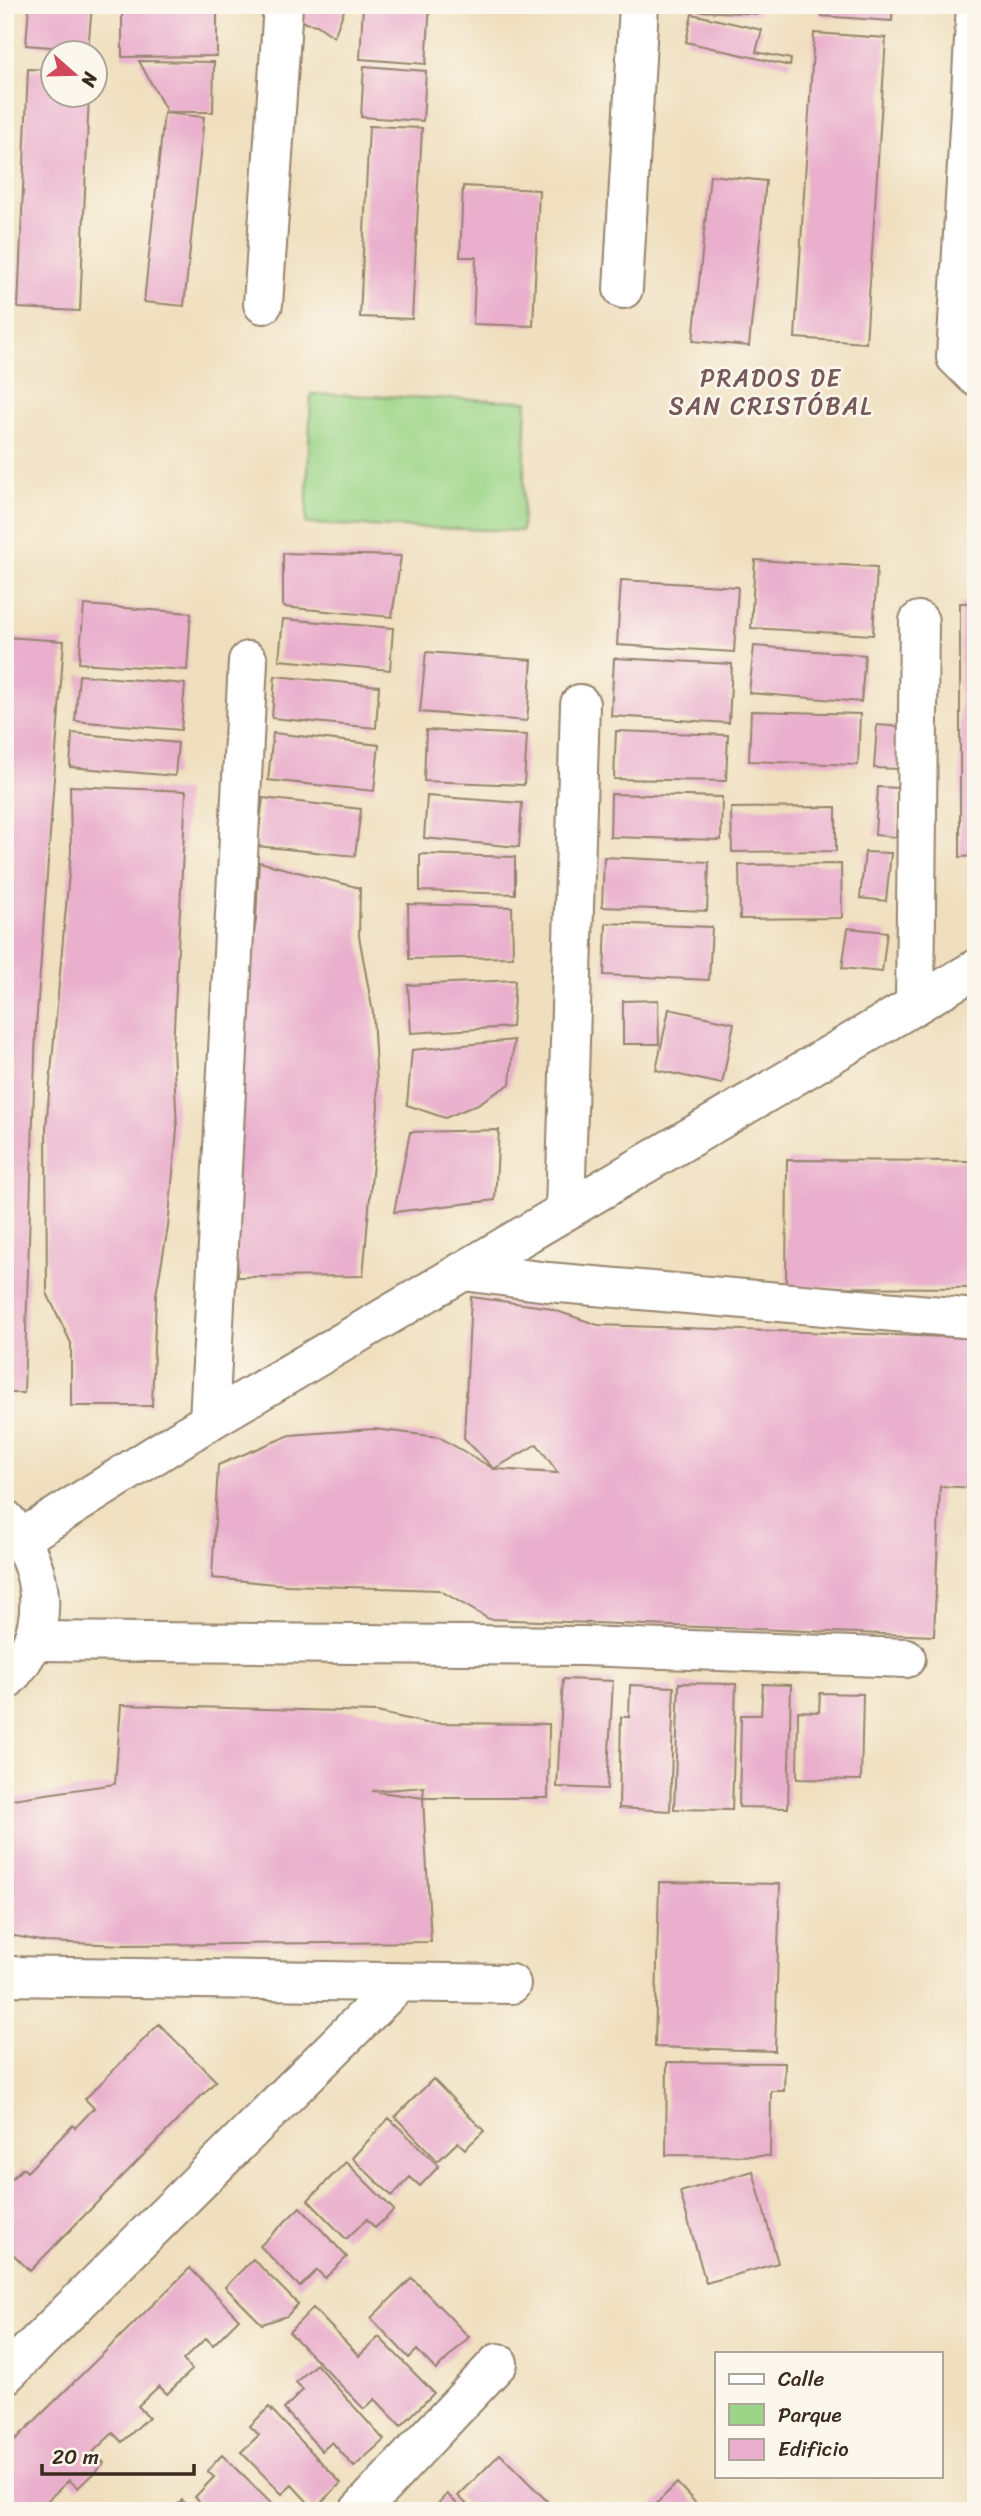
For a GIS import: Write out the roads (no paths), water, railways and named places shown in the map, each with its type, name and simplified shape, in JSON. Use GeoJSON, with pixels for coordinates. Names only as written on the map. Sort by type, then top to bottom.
{"type":"FeatureCollection","features":[{"type":"Feature","properties":{"kind":"street"},"geometry":{"type":"LineString","coordinates":[[262,304],[282,5]]}},
{"type":"Feature","properties":{"kind":"street"},"geometry":{"type":"LineString","coordinates":[[623,289],[639,5]]}},
{"type":"Feature","properties":{"kind":"street"},"geometry":{"type":"LineString","coordinates":[[966,367],[976,5]]}},
{"type":"Feature","properties":{"kind":"street"},"geometry":{"type":"LineString","coordinates":[[915,1004],[919,621]]}},
{"type":"Feature","properties":{"kind":"street"},"geometry":{"type":"LineString","coordinates":[[208,1421],[248,661]]}},
{"type":"Feature","properties":{"kind":"street"},"geometry":{"type":"LineString","coordinates":[[565,1211],[580,704]]}},
{"type":"Feature","properties":{"kind":"street"},"geometry":{"type":"LineString","coordinates":[[5,1681],[15,1671],[33,1641],[40,1606],[37,1570],[13,1528],[208,1421],[976,969]]}},
{"type":"Feature","properties":{"kind":"street"},"geometry":{"type":"LineString","coordinates":[[463,1271],[548,1282],[976,1319]]}},
{"type":"Feature","properties":{"kind":"street"},"geometry":{"type":"LineString","coordinates":[[33,1641],[582,1646],[906,1658]]}},
{"type":"Feature","properties":{"kind":"street"},"geometry":{"type":"LineString","coordinates":[[5,1976],[511,1984]]}},
{"type":"Feature","properties":{"kind":"street"},"geometry":{"type":"LineString","coordinates":[[5,2375],[398,1984]]}},
{"type":"Feature","properties":{"kind":"street"},"geometry":{"type":"LineString","coordinates":[[359,2511],[498,2363]]}},
{"type":"Feature","properties":{"kind":"district","name":"PRADOS DE SAN CRISTÓBAL"},"geometry":{"type":"Point","coordinates":[771,392]}}]}
